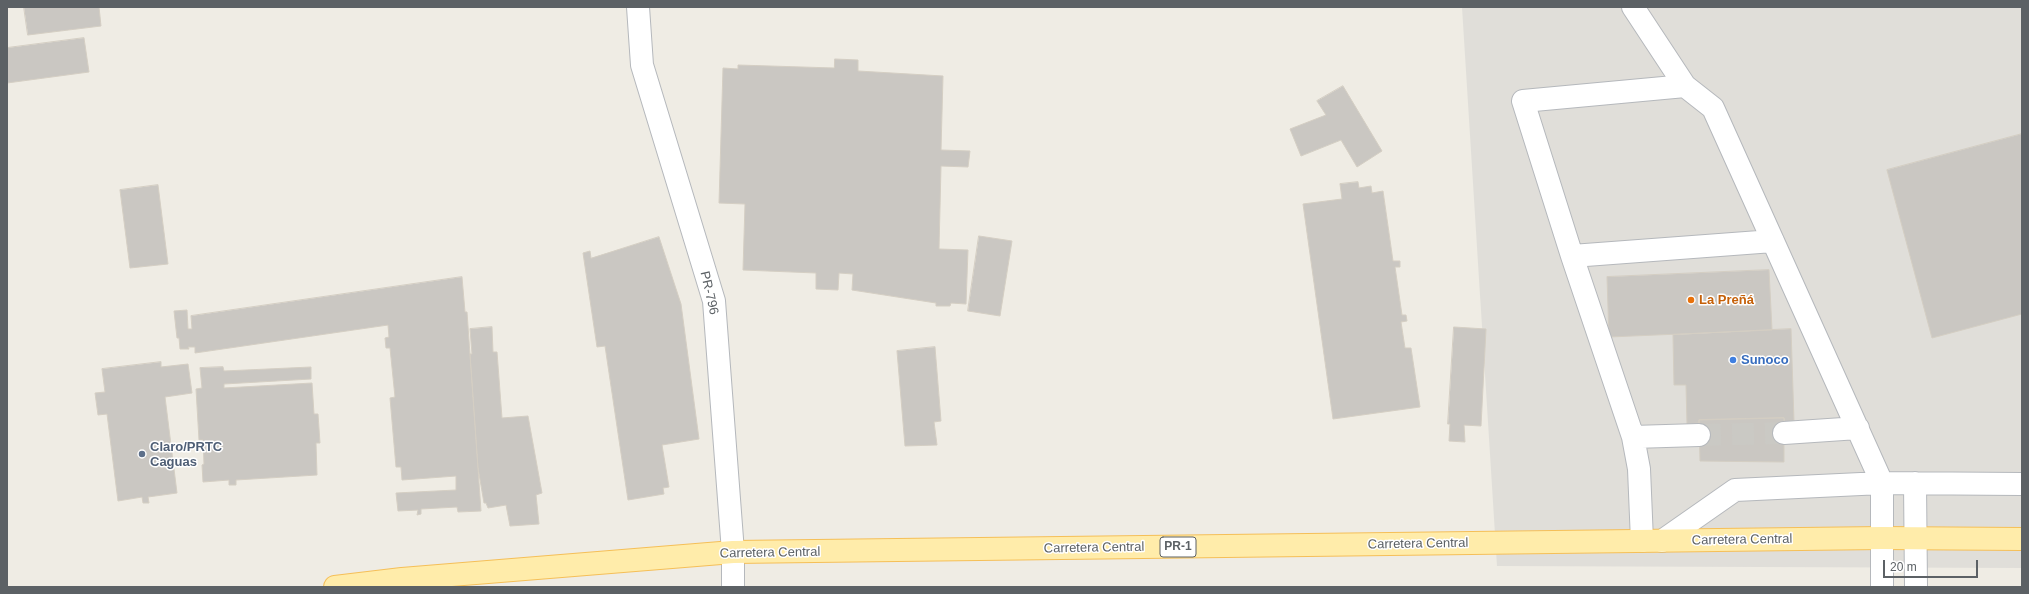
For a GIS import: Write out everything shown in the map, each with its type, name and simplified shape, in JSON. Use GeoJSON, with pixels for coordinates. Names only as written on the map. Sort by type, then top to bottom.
{"type":"FeatureCollection","features":[{"type":"Feature","properties":{"kind":"main road","name":"Carretera Central"},"geometry":{"type":"LineString","coordinates":[[335,587],[402,579],[733,552],[1882,538],[2022,539]]}},
{"type":"Feature","properties":{"kind":"street","name":"PR-796"},"geometry":{"type":"LineString","coordinates":[[638,7],[642,65],[714,301],[733,552],[733,587]]}},
{"type":"Feature","properties":{"kind":"street"},"geometry":{"type":"LineString","coordinates":[[1633,7],[1685,86],[1713,108],[1882,483],[1882,587]]}},
{"type":"Feature","properties":{"kind":"street"},"geometry":{"type":"LineString","coordinates":[[1685,86],[1523,101],[1572,256],[1632,437],[1652,541],[1735,490],[1882,483],[2022,484]]}},
{"type":"Feature","properties":{"kind":"street"},"geometry":{"type":"LineString","coordinates":[[1572,256],[1772,241]]}},
{"type":"Feature","properties":{"kind":"street"},"geometry":{"type":"LineString","coordinates":[[1784,433],[1858,428]]}},
{"type":"Feature","properties":{"kind":"street"},"geometry":{"type":"LineString","coordinates":[[1632,437],[1699,435]]}},
{"type":"Feature","properties":{"kind":"street"},"geometry":{"type":"LineString","coordinates":[[1915,483],[1916,587]]}},
{"type":"Feature","properties":{"kind":"shaded area"},"geometry":{"type":"Polygon","coordinates":[[[1462,7],[2022,7],[2022,568],[1497,566],[1462,7]]]}},
{"type":"Feature","properties":{"kind":"building"},"geometry":{"type":"Polygon","coordinates":[[[24,7],[99,7],[101,26],[28,35],[24,7]]]}},
{"type":"Feature","properties":{"kind":"building"},"geometry":{"type":"Polygon","coordinates":[[[84,38],[89,72],[7,83],[7,48],[84,38]]]}},
{"type":"Feature","properties":{"kind":"building"},"geometry":{"type":"Polygon","coordinates":[[[835,59],[858,60],[858,71],[943,76],[941,150],[970,151],[968,167],[941,166],[939,249],[968,250],[966,304],[951,303],[950,306],[936,306],[936,303],[852,290],[853,274],[839,273],[838,290],[816,289],[816,273],[743,270],[745,204],[719,203],[723,68],[738,69],[738,65],[834,68],[835,59]]]}},
{"type":"Feature","properties":{"kind":"building"},"geometry":{"type":"Polygon","coordinates":[[[1343,86],[1382,151],[1357,167],[1341,140],[1301,156],[1290,129],[1326,115],[1317,101],[1343,86]]]}},
{"type":"Feature","properties":{"kind":"building"},"geometry":{"type":"Polygon","coordinates":[[[2022,134],[2022,314],[1932,338],[1887,170],[2022,134]]]}},
{"type":"Feature","properties":{"kind":"building"},"geometry":{"type":"Polygon","coordinates":[[[1358,182],[1359,188],[1371,186],[1372,193],[1383,191],[1393,261],[1400,261],[1400,267],[1395,267],[1402,315],[1406,315],[1407,321],[1401,322],[1405,348],[1411,348],[1420,407],[1333,419],[1303,204],[1342,199],[1340,184],[1358,182]]]}},
{"type":"Feature","properties":{"kind":"building"},"geometry":{"type":"Polygon","coordinates":[[[158,185],[168,264],[130,268],[120,190],[158,185]]]}},
{"type":"Feature","properties":{"kind":"building"},"geometry":{"type":"Polygon","coordinates":[[[979,236],[1012,241],[1000,316],[968,311],[979,236]]]}},
{"type":"Feature","properties":{"kind":"building"},"geometry":{"type":"Polygon","coordinates":[[[659,237],[681,304],[699,439],[662,445],[669,487],[663,488],[664,494],[628,500],[605,346],[597,347],[583,253],[590,251],[591,258],[659,237]]]}},
{"type":"Feature","properties":{"kind":"building"},"geometry":{"type":"Polygon","coordinates":[[[1769,270],[1772,330],[1609,337],[1607,277],[1769,270]]]}},
{"type":"Feature","properties":{"kind":"building"},"geometry":{"type":"Polygon","coordinates":[[[462,277],[465,312],[467,312],[481,511],[458,512],[457,507],[421,509],[421,514],[417,515],[418,510],[398,511],[396,493],[456,490],[456,476],[402,480],[401,467],[396,467],[390,398],[395,397],[390,348],[386,348],[385,338],[389,337],[388,325],[195,353],[195,347],[180,349],[179,338],[177,338],[174,311],[187,310],[188,329],[192,329],[191,316],[462,277]]]}},
{"type":"Feature","properties":{"kind":"building"},"geometry":{"type":"Polygon","coordinates":[[[492,327],[493,352],[497,352],[502,418],[528,416],[542,493],[536,495],[539,524],[510,526],[506,505],[488,508],[486,503],[484,503],[478,468],[470,354],[472,354],[470,329],[492,327]]]}},
{"type":"Feature","properties":{"kind":"building"},"geometry":{"type":"Polygon","coordinates":[[[1454,327],[1486,329],[1481,426],[1464,425],[1465,442],[1449,441],[1450,424],[1448,424],[1454,327]]]}},
{"type":"Feature","properties":{"kind":"building","name":"Sunoco"},"geometry":{"type":"Polygon","coordinates":[[[1791,329],[1794,422],[1785,422],[1784,418],[1699,420],[1699,423],[1687,424],[1686,385],[1674,385],[1673,335],[1791,329]]]}},
{"type":"Feature","properties":{"kind":"building"},"geometry":{"type":"Polygon","coordinates":[[[935,347],[941,421],[934,422],[937,445],[905,446],[897,351],[935,347]]]}},
{"type":"Feature","properties":{"kind":"building","name":"Claro/PRTC Caguas"},"geometry":{"type":"Polygon","coordinates":[[[161,362],[161,367],[188,364],[192,393],[165,397],[177,493],[148,497],[149,503],[143,503],[142,497],[118,501],[107,414],[98,415],[95,393],[105,392],[102,369],[161,362]]]}},
{"type":"Feature","properties":{"kind":"building"},"geometry":{"type":"Polygon","coordinates":[[[223,367],[224,371],[311,367],[311,379],[224,384],[224,388],[312,383],[314,414],[318,414],[320,443],[316,443],[317,475],[236,480],[236,485],[229,485],[229,480],[203,482],[203,440],[199,440],[196,389],[202,388],[200,368],[223,367]]]}},
{"type":"Feature","properties":{"kind":"building"},"geometry":{"type":"Polygon","coordinates":[[[1784,418],[1784,462],[1700,461],[1699,420],[1784,418]]]}},
{"type":"Feature","properties":{"kind":"tunnel"},"geometry":{"type":"LineString","coordinates":[[1699,435],[1784,433]]}},
{"type":"Feature","properties":{"kind":"place","name":"La Preñá"},"geometry":{"type":"Point","coordinates":[1691,300]}},
{"type":"Feature","properties":{"kind":"place","name":"Sunoco"},"geometry":{"type":"Point","coordinates":[1733,360]}},
{"type":"Feature","properties":{"kind":"place","name":"Claro/PRTC Caguas"},"geometry":{"type":"Point","coordinates":[142,454]}}]}
